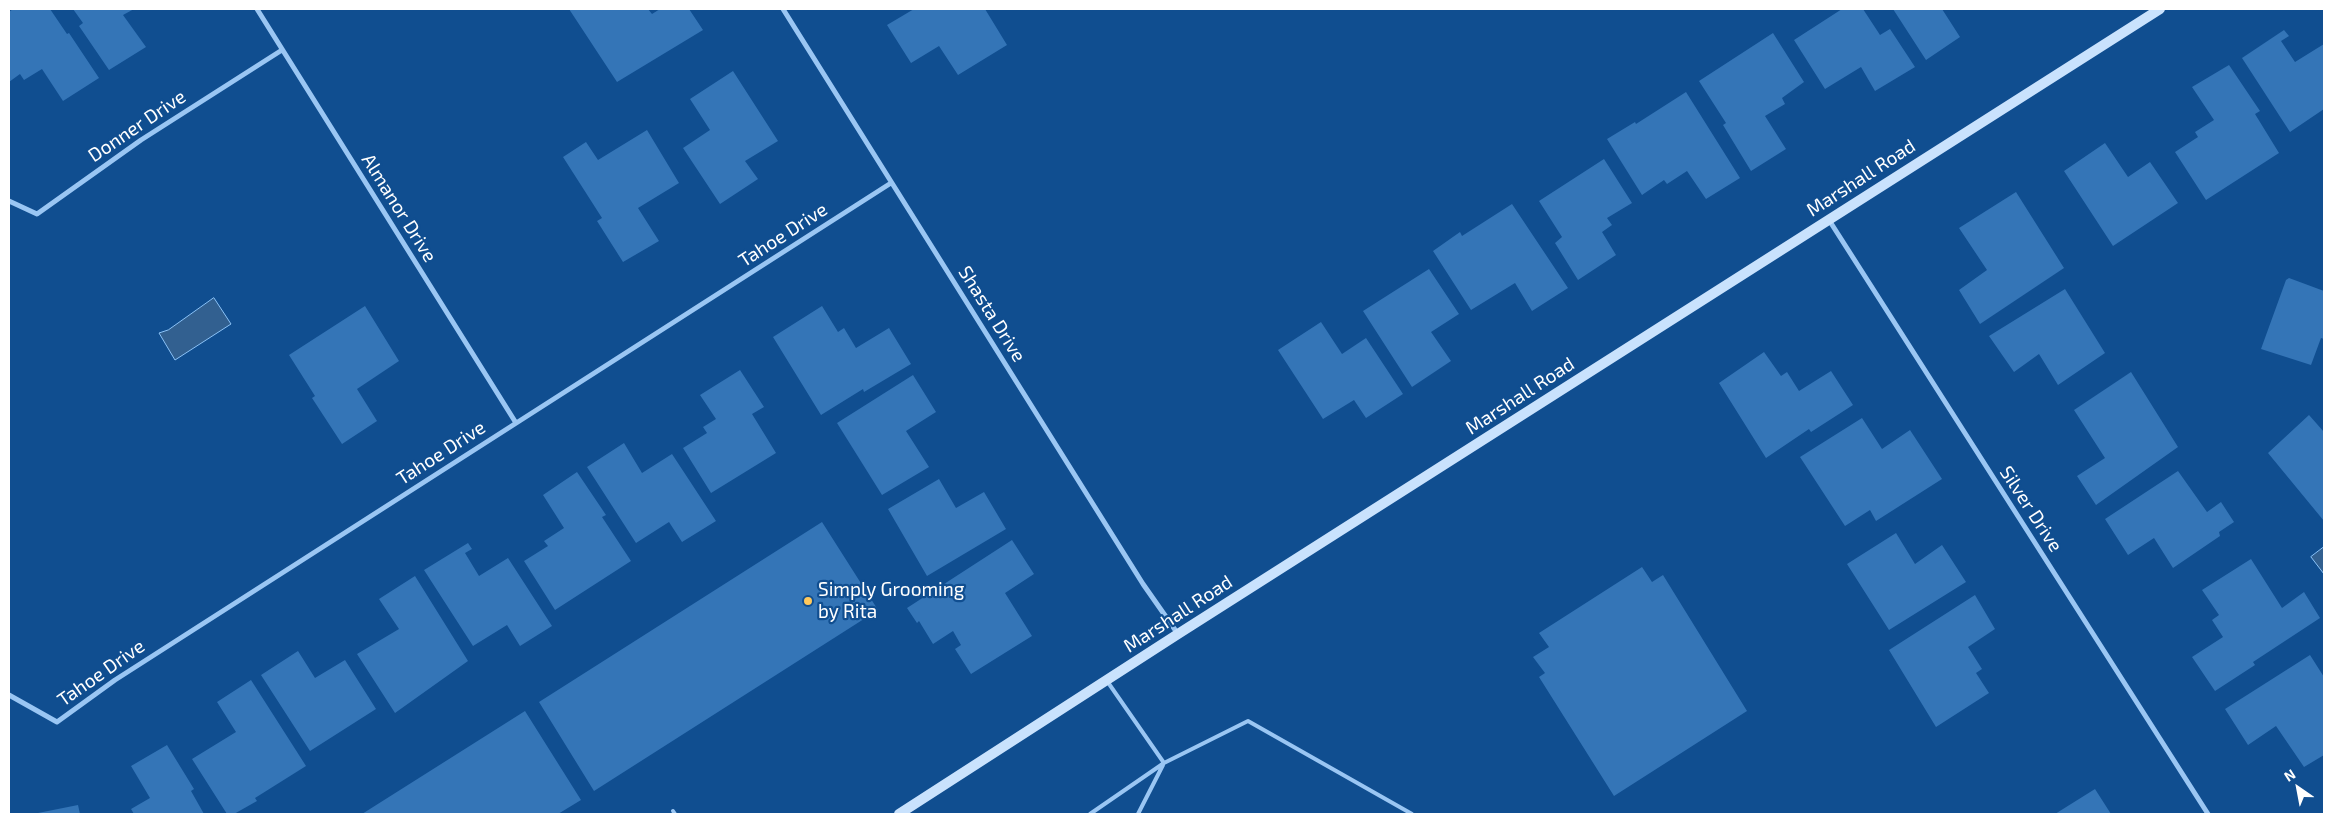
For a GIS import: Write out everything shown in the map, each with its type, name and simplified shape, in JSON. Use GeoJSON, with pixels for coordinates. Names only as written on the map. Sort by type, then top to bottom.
{"type":"FeatureCollection","features":[{"type":"Feature","properties":{"kind":"street","name":"Almanor Drive"},"geometry":{"type":"LineString","coordinates":[[257,9],[516,423]]}},
{"type":"Feature","properties":{"kind":"street","name":"Shasta Drive"},"geometry":{"type":"LineString","coordinates":[[783,9],[1143,584],[1178,634]]}},
{"type":"Feature","properties":{"kind":"street","name":"Marshall Road"},"geometry":{"type":"LineString","coordinates":[[899,814],[1178,634],[2160,9]]}},
{"type":"Feature","properties":{"kind":"street","name":"Donner Drive"},"geometry":{"type":"LineString","coordinates":[[9,201],[37,214],[141,140],[282,50]]}},
{"type":"Feature","properties":{"kind":"street","name":"Tahoe Drive"},"geometry":{"type":"LineString","coordinates":[[9,695],[57,722],[115,680],[892,183]]}},
{"type":"Feature","properties":{"kind":"street","name":"Silver Drive"},"geometry":{"type":"LineString","coordinates":[[1829,220],[2208,814]]}},
{"type":"Feature","properties":{"kind":"lane"},"geometry":{"type":"LineString","coordinates":[[1107,681],[1164,764]]}},
{"type":"Feature","properties":{"kind":"lane"},"geometry":{"type":"LineString","coordinates":[[1090,814],[1164,764],[1248,721],[1412,814]]}},
{"type":"Feature","properties":{"kind":"lane"},"geometry":{"type":"LineString","coordinates":[[1138,814],[1164,764]]}},
{"type":"Feature","properties":{"kind":"water"},"geometry":{"type":"Polygon","coordinates":[[[214,298],[231,324],[175,360],[159,333],[168,330],[214,298]]]}},
{"type":"Feature","properties":{"kind":"water"},"geometry":{"type":"Polygon","coordinates":[[[2324,547],[2324,574],[2311,557],[2324,547]]]}},
{"type":"Feature","properties":{"kind":"building"},"geometry":{"type":"Polygon","coordinates":[[[13,9],[50,9],[67,34],[69,33],[99,78],[63,101],[42,69],[24,80],[20,74],[9,82],[9,12],[13,9]]]}},
{"type":"Feature","properties":{"kind":"building"},"geometry":{"type":"Polygon","coordinates":[[[73,9],[134,9],[123,15],[146,47],[109,70],[79,26],[83,23],[73,9]]]}},
{"type":"Feature","properties":{"kind":"building"},"geometry":{"type":"Polygon","coordinates":[[[569,9],[648,9],[652,14],[660,9],[689,9],[703,30],[617,82],[569,9]]]}},
{"type":"Feature","properties":{"kind":"building"},"geometry":{"type":"Polygon","coordinates":[[[914,9],[985,9],[1007,45],[958,75],[939,46],[911,63],[887,25],[914,9]]]}},
{"type":"Feature","properties":{"kind":"building"},"geometry":{"type":"Polygon","coordinates":[[[1842,9],[1863,9],[1880,35],[1890,29],[1915,67],[1875,91],[1861,67],[1825,89],[1794,40],[1842,9]]]}},
{"type":"Feature","properties":{"kind":"building"},"geometry":{"type":"Polygon","coordinates":[[[1893,9],[1942,9],[1960,37],[1926,60],[1893,9]]]}},
{"type":"Feature","properties":{"kind":"building"},"geometry":{"type":"Polygon","coordinates":[[[2284,30],[2289,36],[2281,41],[2295,62],[2324,44],[2324,109],[2290,132],[2242,58],[2284,30]]]}},
{"type":"Feature","properties":{"kind":"building"},"geometry":{"type":"Polygon","coordinates":[[[1773,33],[1804,82],[1782,98],[1785,104],[1765,116],[1786,149],[1751,171],[1723,125],[1726,123],[1699,81],[1773,33]]]}},
{"type":"Feature","properties":{"kind":"building"},"geometry":{"type":"Polygon","coordinates":[[[2229,65],[2260,111],[2255,114],[2279,153],[2206,200],[2175,152],[2198,137],[2195,132],[2214,120],[2192,87],[2229,65]]]}},
{"type":"Feature","properties":{"kind":"building"},"geometry":{"type":"Polygon","coordinates":[[[733,71],[778,141],[745,161],[758,179],[720,204],[683,148],[710,130],[690,99],[733,71]]]}},
{"type":"Feature","properties":{"kind":"building"},"geometry":{"type":"Polygon","coordinates":[[[1686,92],[1740,178],[1706,199],[1687,171],[1667,184],[1664,180],[1642,195],[1607,139],[1635,122],[1636,124],[1686,92]]]}},
{"type":"Feature","properties":{"kind":"building"},"geometry":{"type":"Polygon","coordinates":[[[647,130],[679,183],[638,208],[659,241],[623,262],[597,221],[602,218],[563,157],[586,142],[598,160],[647,130]]]}},
{"type":"Feature","properties":{"kind":"building"},"geometry":{"type":"Polygon","coordinates":[[[2105,143],[2128,177],[2150,162],[2178,203],[2113,246],[2064,171],[2105,143]]]}},
{"type":"Feature","properties":{"kind":"building"},"geometry":{"type":"Polygon","coordinates":[[[1604,159],[1632,203],[1607,218],[1612,225],[1602,232],[1616,255],[1578,280],[1555,243],[1562,237],[1539,201],[1604,159]]]}},
{"type":"Feature","properties":{"kind":"building"},"geometry":{"type":"Polygon","coordinates":[[[2016,192],[2064,268],[1980,324],[1959,290],[1987,270],[1959,228],[2016,192]]]}},
{"type":"Feature","properties":{"kind":"building"},"geometry":{"type":"Polygon","coordinates":[[[1512,204],[1568,288],[1532,311],[1515,283],[1471,310],[1433,251],[1460,232],[1462,236],[1512,204]]]}},
{"type":"Feature","properties":{"kind":"building"},"geometry":{"type":"Polygon","coordinates":[[[1429,269],[1459,314],[1431,332],[1451,361],[1412,387],[1363,311],[1429,269]]]}},
{"type":"Feature","properties":{"kind":"building"},"geometry":{"type":"Polygon","coordinates":[[[2289,278],[2324,291],[2324,339],[2321,338],[2311,365],[2261,349],[2286,280],[2289,278]]]}},
{"type":"Feature","properties":{"kind":"building"},"geometry":{"type":"Polygon","coordinates":[[[2065,289],[2105,353],[2058,385],[2039,354],[2014,372],[1989,336],[2065,289]]]}},
{"type":"Feature","properties":{"kind":"building"},"geometry":{"type":"Polygon","coordinates":[[[365,306],[399,361],[357,389],[377,421],[342,444],[312,398],[315,396],[289,355],[365,306]]]}},
{"type":"Feature","properties":{"kind":"building"},"geometry":{"type":"Polygon","coordinates":[[[822,306],[838,332],[844,328],[856,348],[889,328],[911,364],[864,392],[863,389],[821,415],[773,337],[822,306]]]}},
{"type":"Feature","properties":{"kind":"building"},"geometry":{"type":"Polygon","coordinates":[[[1321,322],[1342,354],[1366,338],[1403,394],[1366,418],[1354,400],[1323,419],[1278,350],[1321,322]]]}},
{"type":"Feature","properties":{"kind":"building"},"geometry":{"type":"Polygon","coordinates":[[[1764,352],[1781,376],[1787,372],[1799,391],[1831,371],[1853,405],[1811,432],[1809,429],[1766,458],[1719,383],[1764,352]]]}},
{"type":"Feature","properties":{"kind":"building"},"geometry":{"type":"Polygon","coordinates":[[[740,370],[764,407],[752,414],[776,453],[711,493],[683,448],[707,433],[703,427],[716,419],[700,395],[740,370]]]}},
{"type":"Feature","properties":{"kind":"building"},"geometry":{"type":"Polygon","coordinates":[[[2131,372],[2178,447],[2096,505],[2077,476],[2105,458],[2074,410],[2131,372]]]}},
{"type":"Feature","properties":{"kind":"building"},"geometry":{"type":"Polygon","coordinates":[[[913,375],[936,412],[906,431],[929,467],[882,495],[837,423],[913,375]]]}},
{"type":"Feature","properties":{"kind":"building"},"geometry":{"type":"Polygon","coordinates":[[[2309,415],[2324,432],[2324,521],[2268,453],[2309,415]]]}},
{"type":"Feature","properties":{"kind":"building"},"geometry":{"type":"Polygon","coordinates":[[[1862,418],[1882,449],[1910,430],[1942,479],[1876,521],[1870,510],[1845,526],[1800,457],[1862,418]]]}},
{"type":"Feature","properties":{"kind":"building"},"geometry":{"type":"Polygon","coordinates":[[[624,443],[642,473],[672,454],[716,521],[682,542],[669,522],[636,543],[587,467],[624,443]]]}},
{"type":"Feature","properties":{"kind":"building"},"geometry":{"type":"Polygon","coordinates":[[[2178,471],[2207,512],[2221,502],[2234,522],[2219,532],[2220,536],[2173,568],[2154,538],[2128,555],[2105,519],[2178,471]]]}},
{"type":"Feature","properties":{"kind":"building"},"geometry":{"type":"Polygon","coordinates":[[[577,472],[606,515],[602,517],[631,561],[555,610],[524,561],[548,546],[544,541],[564,528],[543,495],[577,472]]]}},
{"type":"Feature","properties":{"kind":"building"},"geometry":{"type":"Polygon","coordinates":[[[939,479],[956,508],[984,492],[1006,529],[927,576],[888,509],[939,479]]]}},
{"type":"Feature","properties":{"kind":"building"},"geometry":{"type":"Polygon","coordinates":[[[822,522],[878,610],[594,791],[539,702],[822,522]]]}},
{"type":"Feature","properties":{"kind":"building"},"geometry":{"type":"Polygon","coordinates":[[[1896,533],[1915,564],[1942,545],[1966,582],[1889,630],[1847,564],[1896,533]]]}},
{"type":"Feature","properties":{"kind":"building"},"geometry":{"type":"Polygon","coordinates":[[[1012,540],[1034,574],[1005,593],[1032,636],[971,674],[955,649],[961,645],[953,631],[933,644],[919,621],[917,623],[907,608],[1012,540]]]}},
{"type":"Feature","properties":{"kind":"building"},"geometry":{"type":"Polygon","coordinates":[[[468,543],[472,549],[465,553],[479,576],[508,558],[552,626],[520,646],[507,625],[473,646],[424,570],[468,543]]]}},
{"type":"Feature","properties":{"kind":"building"},"geometry":{"type":"Polygon","coordinates":[[[2251,559],[2282,608],[2304,592],[2320,618],[2253,662],[2255,665],[2215,691],[2192,657],[2223,637],[2212,620],[2219,615],[2202,590],[2251,559]]]}},
{"type":"Feature","properties":{"kind":"building"},"geometry":{"type":"Polygon","coordinates":[[[1642,567],[1652,582],[1663,575],[1747,711],[1614,796],[1539,677],[1545,673],[1533,657],[1549,647],[1539,633],[1642,567]]]}},
{"type":"Feature","properties":{"kind":"building"},"geometry":{"type":"Polygon","coordinates":[[[415,576],[468,661],[395,713],[357,654],[399,629],[379,599],[415,576]]]}},
{"type":"Feature","properties":{"kind":"building"},"geometry":{"type":"Polygon","coordinates":[[[1975,595],[1995,629],[1968,647],[1982,669],[1976,673],[1989,693],[1936,727],[1889,650],[1975,595]]]}},
{"type":"Feature","properties":{"kind":"building"},"geometry":{"type":"Polygon","coordinates":[[[298,651],[315,678],[345,660],[376,709],[310,751],[261,675],[298,651]]]}},
{"type":"Feature","properties":{"kind":"building"},"geometry":{"type":"Polygon","coordinates":[[[2310,655],[2324,677],[2324,755],[2304,767],[2276,726],[2248,745],[2225,709],[2310,655]]]}},
{"type":"Feature","properties":{"kind":"building"},"geometry":{"type":"Polygon","coordinates":[[[251,680],[306,766],[255,798],[257,801],[234,814],[227,814],[192,759],[236,732],[217,702],[251,680]]]}},
{"type":"Feature","properties":{"kind":"building"},"geometry":{"type":"Polygon","coordinates":[[[525,711],[581,800],[558,814],[362,814],[525,711]]]}},
{"type":"Feature","properties":{"kind":"building"},"geometry":{"type":"Polygon","coordinates":[[[167,745],[194,789],[191,791],[204,814],[134,814],[131,809],[150,798],[131,766],[167,745]]]}},
{"type":"Feature","properties":{"kind":"building"},"geometry":{"type":"Polygon","coordinates":[[[2095,789],[2111,814],[2055,814],[2095,789]]]}},
{"type":"Feature","properties":{"kind":"building"},"geometry":{"type":"Polygon","coordinates":[[[78,805],[80,814],[38,814],[38,813],[78,805]]]}},
{"type":"Feature","properties":{"kind":"place","name":"Simply Grooming by Rita"},"geometry":{"type":"Point","coordinates":[808,601]}}]}
